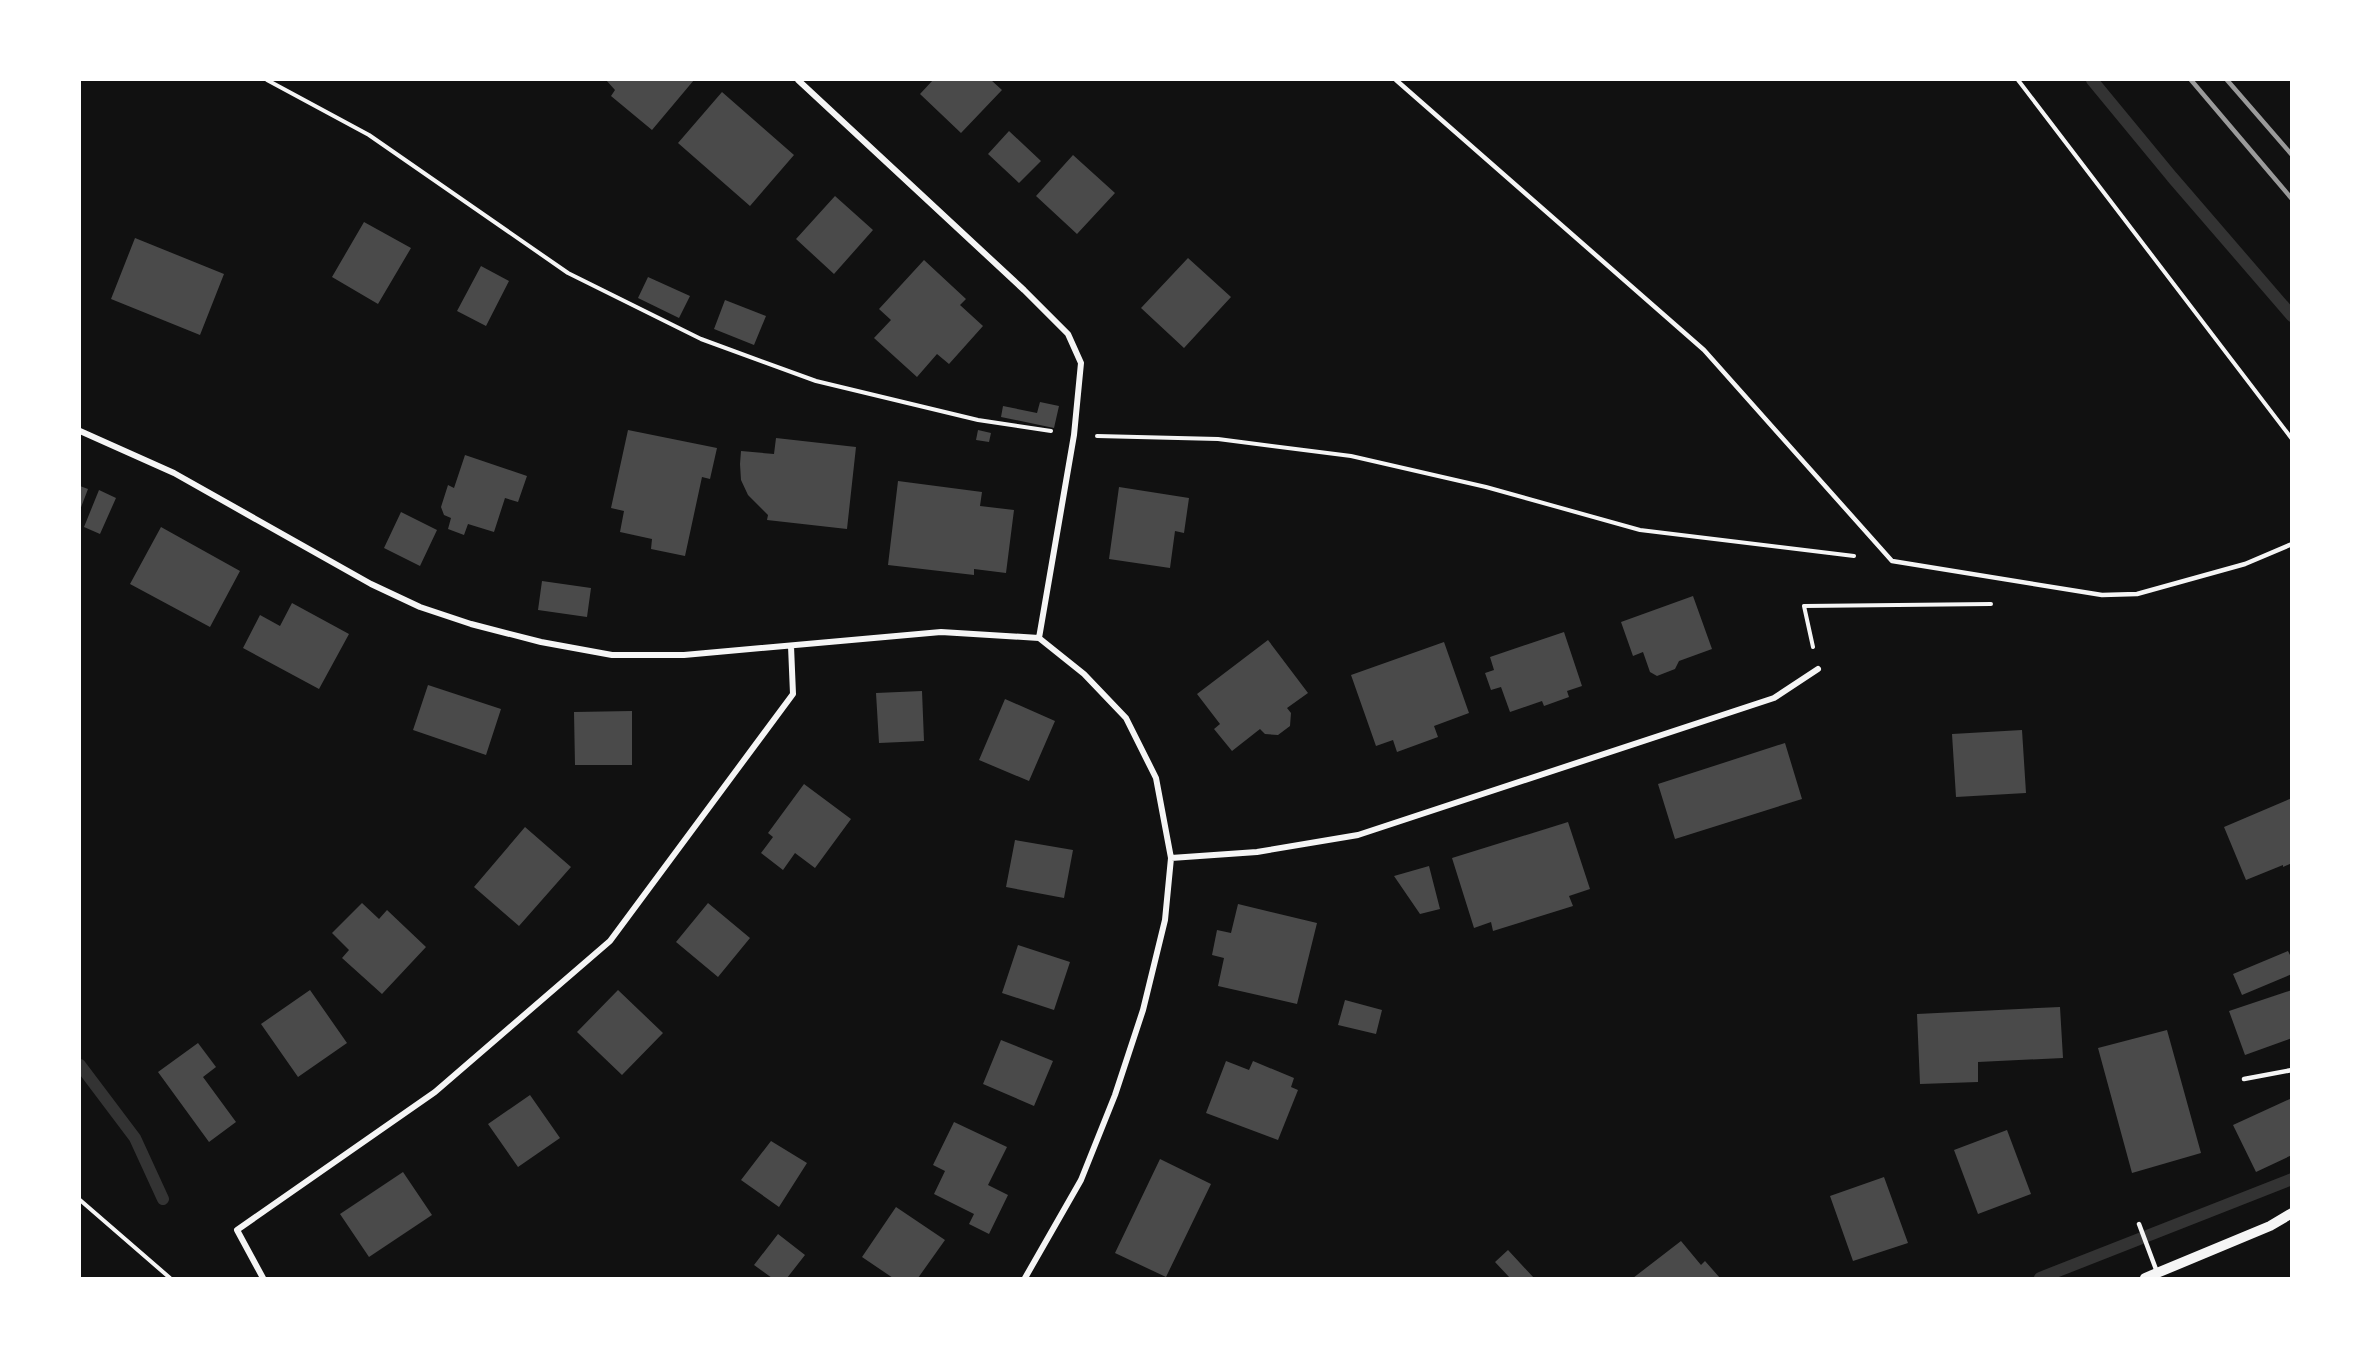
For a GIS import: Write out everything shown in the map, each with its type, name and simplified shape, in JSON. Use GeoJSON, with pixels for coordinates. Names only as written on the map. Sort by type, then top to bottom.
{"type":"FeatureCollection","features":[{"type":"Feature","properties":{"kind":"street"},"geometry":{"type":"LineString","coordinates":[[798,80],[1024,290],[1068,334],[1081,363],[1074,435],[1039,638]]}},
{"type":"Feature","properties":{"kind":"street"},"geometry":{"type":"LineString","coordinates":[[80,430],[174,473],[371,584],[420,607],[471,624],[541,642],[612,655],[684,655],[941,632],[1039,638],[1084,674],[1126,718],[1156,778],[1171,858],[1165,920],[1143,1010],[1115,1095],[1081,1180],[1025,1278]]}},
{"type":"Feature","properties":{"kind":"street"},"geometry":{"type":"LineString","coordinates":[[263,1278],[237,1230],[435,1092],[610,941],[793,694],[790,646]]}},
{"type":"Feature","properties":{"kind":"street"},"geometry":{"type":"LineString","coordinates":[[1171,858],[1257,852],[1358,835],[1774,698],[1818,669]]}},
{"type":"Feature","properties":{"kind":"street"},"geometry":{"type":"LineString","coordinates":[[2145,1278],[2270,1226],[2292,1213]]}},
{"type":"Feature","properties":{"kind":"lane"},"geometry":{"type":"LineString","coordinates":[[1396,80],[1704,350],[1892,561],[2102,595],[2137,594],[2245,564],[2292,544]]}},
{"type":"Feature","properties":{"kind":"lane"},"geometry":{"type":"LineString","coordinates":[[2244,1078],[2292,1070]]}},
{"type":"Feature","properties":{"kind":"lane"},"geometry":{"type":"LineString","coordinates":[[2139,1224],[2158,1274]]}},
{"type":"Feature","properties":{"kind":"path"},"geometry":{"type":"LineString","coordinates":[[267,80],[369,135],[568,273],[700,339],[816,381],[978,420],[1074,435],[1218,439],[1351,456],[1486,487],[1640,530],[1892,561]]}},
{"type":"Feature","properties":{"kind":"path"},"geometry":{"type":"LineString","coordinates":[[2018,80],[2292,439]]}},
{"type":"Feature","properties":{"kind":"path"},"geometry":{"type":"LineString","coordinates":[[1818,669],[1804,606],[1995,604]]}},
{"type":"Feature","properties":{"kind":"path"},"geometry":{"type":"LineString","coordinates":[[80,1200],[171,1278]]}},
{"type":"Feature","properties":{"kind":"building"},"geometry":{"type":"Polygon","coordinates":[[[606,80],[694,80],[652,130],[611,96],[615,90],[606,80]]]}},
{"type":"Feature","properties":{"kind":"building"},"geometry":{"type":"Polygon","coordinates":[[[933,80],[991,80],[1002,90],[961,133],[920,94],[933,80]]]}},
{"type":"Feature","properties":{"kind":"building"},"geometry":{"type":"Polygon","coordinates":[[[722,92],[794,155],[750,206],[678,143],[722,92]]]}},
{"type":"Feature","properties":{"kind":"building"},"geometry":{"type":"Polygon","coordinates":[[[1009,131],[1041,161],[1019,183],[988,154],[1009,131]]]}},
{"type":"Feature","properties":{"kind":"building"},"geometry":{"type":"Polygon","coordinates":[[[1073,155],[1115,193],[1077,234],[1036,196],[1073,155]]]}},
{"type":"Feature","properties":{"kind":"building"},"geometry":{"type":"Polygon","coordinates":[[[835,196],[873,230],[834,274],[796,239],[835,196]]]}},
{"type":"Feature","properties":{"kind":"building"},"geometry":{"type":"Polygon","coordinates":[[[364,222],[411,248],[378,304],[332,277],[364,222]]]}},
{"type":"Feature","properties":{"kind":"building"},"geometry":{"type":"Polygon","coordinates":[[[135,238],[224,274],[200,335],[111,299],[135,238]]]}},
{"type":"Feature","properties":{"kind":"building"},"geometry":{"type":"Polygon","coordinates":[[[1188,258],[1231,297],[1184,348],[1141,308],[1188,258]]]}},
{"type":"Feature","properties":{"kind":"building"},"geometry":{"type":"Polygon","coordinates":[[[924,260],[966,299],[960,305],[983,326],[949,364],[937,354],[917,377],[874,338],[891,320],[879,309],[924,260]]]}},
{"type":"Feature","properties":{"kind":"building"},"geometry":{"type":"Polygon","coordinates":[[[481,266],[509,281],[486,326],[457,311],[481,266]]]}},
{"type":"Feature","properties":{"kind":"building"},"geometry":{"type":"Polygon","coordinates":[[[648,277],[690,296],[679,318],[638,298],[648,277]]]}},
{"type":"Feature","properties":{"kind":"building"},"geometry":{"type":"Polygon","coordinates":[[[725,300],[766,316],[754,345],[714,329],[725,300]]]}},
{"type":"Feature","properties":{"kind":"building"},"geometry":{"type":"Polygon","coordinates":[[[1040,402],[1059,406],[1054,428],[1001,417],[1003,406],[1037,413],[1040,402]]]}},
{"type":"Feature","properties":{"kind":"building"},"geometry":{"type":"Polygon","coordinates":[[[628,430],[717,448],[710,479],[702,477],[685,556],[651,549],[652,539],[620,532],[624,511],[611,508],[628,430]]]}},
{"type":"Feature","properties":{"kind":"building"},"geometry":{"type":"Polygon","coordinates":[[[978,430],[991,433],[989,442],[976,440],[978,430]]]}},
{"type":"Feature","properties":{"kind":"building"},"geometry":{"type":"Polygon","coordinates":[[[776,438],[856,447],[847,529],[767,520],[768,515],[748,495],[741,480],[741,451],[774,454],[776,438]]]}},
{"type":"Feature","properties":{"kind":"building"},"geometry":{"type":"Polygon","coordinates":[[[465,455],[527,476],[518,502],[505,498],[494,532],[468,524],[464,535],[448,529],[451,518],[444,515],[441,507],[448,485],[454,488],[465,455]]]}},
{"type":"Feature","properties":{"kind":"building"},"geometry":{"type":"Polygon","coordinates":[[[898,481],[982,492],[980,506],[1014,510],[1006,573],[974,569],[974,575],[888,565],[898,481]]]}},
{"type":"Feature","properties":{"kind":"building"},"geometry":{"type":"Polygon","coordinates":[[[80,486],[88,489],[80,510],[80,486]]]}},
{"type":"Feature","properties":{"kind":"building"},"geometry":{"type":"Polygon","coordinates":[[[1119,487],[1189,498],[1184,533],[1175,531],[1170,568],[1109,559],[1119,487]]]}},
{"type":"Feature","properties":{"kind":"building"},"geometry":{"type":"Polygon","coordinates":[[[99,490],[116,498],[100,534],[84,527],[99,490]]]}},
{"type":"Feature","properties":{"kind":"building"},"geometry":{"type":"Polygon","coordinates":[[[401,512],[437,530],[420,566],[384,548],[401,512]]]}},
{"type":"Feature","properties":{"kind":"building"},"geometry":{"type":"Polygon","coordinates":[[[161,527],[240,571],[210,627],[130,584],[161,527]]]}},
{"type":"Feature","properties":{"kind":"building"},"geometry":{"type":"Polygon","coordinates":[[[542,581],[591,588],[587,617],[538,610],[542,581]]]}},
{"type":"Feature","properties":{"kind":"building"},"geometry":{"type":"Polygon","coordinates":[[[1693,596],[1712,649],[1679,661],[1675,669],[1657,676],[1650,672],[1643,652],[1633,656],[1621,622],[1693,596]]]}},
{"type":"Feature","properties":{"kind":"building"},"geometry":{"type":"Polygon","coordinates":[[[292,603],[349,634],[319,689],[243,648],[260,615],[280,626],[292,603]]]}},
{"type":"Feature","properties":{"kind":"building"},"geometry":{"type":"Polygon","coordinates":[[[1564,632],[1582,686],[1567,691],[1569,697],[1544,706],[1542,701],[1510,712],[1501,687],[1491,690],[1485,673],[1494,670],[1490,657],[1564,632]]]}},
{"type":"Feature","properties":{"kind":"building"},"geometry":{"type":"Polygon","coordinates":[[[1268,640],[1308,693],[1287,708],[1291,713],[1290,726],[1278,735],[1265,734],[1260,729],[1232,751],[1214,729],[1220,724],[1197,694],[1268,640]]]}},
{"type":"Feature","properties":{"kind":"building"},"geometry":{"type":"Polygon","coordinates":[[[1444,642],[1469,713],[1434,726],[1438,737],[1397,752],[1393,740],[1376,746],[1351,675],[1444,642]]]}},
{"type":"Feature","properties":{"kind":"building"},"geometry":{"type":"Polygon","coordinates":[[[428,685],[501,709],[486,755],[413,730],[428,685]]]}},
{"type":"Feature","properties":{"kind":"building"},"geometry":{"type":"Polygon","coordinates":[[[922,691],[924,741],[879,743],[876,693],[922,691]]]}},
{"type":"Feature","properties":{"kind":"building"},"geometry":{"type":"Polygon","coordinates":[[[1005,699],[1055,721],[1029,781],[979,760],[1005,699]]]}},
{"type":"Feature","properties":{"kind":"building"},"geometry":{"type":"Polygon","coordinates":[[[632,711],[632,765],[575,765],[574,712],[632,711]]]}},
{"type":"Feature","properties":{"kind":"building"},"geometry":{"type":"Polygon","coordinates":[[[2022,730],[2026,793],[1956,797],[1952,734],[2022,730]]]}},
{"type":"Feature","properties":{"kind":"building"},"geometry":{"type":"Polygon","coordinates":[[[1785,743],[1802,799],[1675,839],[1658,784],[1785,743]]]}},
{"type":"Feature","properties":{"kind":"building"},"geometry":{"type":"Polygon","coordinates":[[[804,784],[851,819],[815,868],[795,853],[783,870],[761,853],[773,837],[768,833],[804,784]]]}},
{"type":"Feature","properties":{"kind":"building"},"geometry":{"type":"Polygon","coordinates":[[[2292,798],[2292,863],[2246,880],[2224,827],[2292,798]]]}},
{"type":"Feature","properties":{"kind":"building"},"geometry":{"type":"Polygon","coordinates":[[[1568,822],[1590,889],[1569,896],[1573,906],[1493,931],[1491,922],[1474,928],[1452,858],[1568,822]]]}},
{"type":"Feature","properties":{"kind":"building"},"geometry":{"type":"Polygon","coordinates":[[[525,827],[571,867],[519,926],[474,887],[525,827]]]}},
{"type":"Feature","properties":{"kind":"building"},"geometry":{"type":"Polygon","coordinates":[[[1015,840],[1073,850],[1064,898],[1006,887],[1015,840]]]}},
{"type":"Feature","properties":{"kind":"building"},"geometry":{"type":"Polygon","coordinates":[[[1429,866],[1440,909],[1420,914],[1394,876],[1429,866]]]}},
{"type":"Feature","properties":{"kind":"building"},"geometry":{"type":"Polygon","coordinates":[[[362,903],[379,919],[387,910],[426,947],[382,994],[342,958],[349,950],[332,933],[362,903]]]}},
{"type":"Feature","properties":{"kind":"building"},"geometry":{"type":"Polygon","coordinates":[[[708,903],[750,938],[718,977],[676,942],[708,903]]]}},
{"type":"Feature","properties":{"kind":"building"},"geometry":{"type":"Polygon","coordinates":[[[1238,904],[1317,923],[1297,1004],[1218,986],[1224,958],[1212,955],[1217,930],[1231,933],[1238,904]]]}},
{"type":"Feature","properties":{"kind":"building"},"geometry":{"type":"Polygon","coordinates":[[[1018,945],[1070,962],[1054,1010],[1002,993],[1018,945]]]}},
{"type":"Feature","properties":{"kind":"building"},"geometry":{"type":"Polygon","coordinates":[[[2288,951],[2292,959],[2292,974],[2242,995],[2233,974],[2288,951]]]}},
{"type":"Feature","properties":{"kind":"building"},"geometry":{"type":"Polygon","coordinates":[[[310,990],[347,1043],[298,1077],[261,1024],[310,990]]]}},
{"type":"Feature","properties":{"kind":"building"},"geometry":{"type":"Polygon","coordinates":[[[618,990],[663,1033],[622,1075],[577,1032],[618,990]]]}},
{"type":"Feature","properties":{"kind":"building"},"geometry":{"type":"Polygon","coordinates":[[[2292,990],[2292,1038],[2245,1055],[2229,1011],[2292,990]]]}},
{"type":"Feature","properties":{"kind":"building"},"geometry":{"type":"Polygon","coordinates":[[[1345,1000],[1382,1010],[1376,1034],[1338,1025],[1345,1000]]]}},
{"type":"Feature","properties":{"kind":"building"},"geometry":{"type":"Polygon","coordinates":[[[2060,1007],[2063,1058],[1978,1062],[1978,1082],[1920,1084],[1917,1014],[2060,1007]]]}},
{"type":"Feature","properties":{"kind":"building"},"geometry":{"type":"Polygon","coordinates":[[[2167,1030],[2201,1153],[2132,1173],[2098,1048],[2167,1030]]]}},
{"type":"Feature","properties":{"kind":"building"},"geometry":{"type":"Polygon","coordinates":[[[1001,1040],[1053,1061],[1034,1106],[983,1084],[1001,1040]]]}},
{"type":"Feature","properties":{"kind":"building"},"geometry":{"type":"Polygon","coordinates":[[[198,1043],[216,1067],[203,1077],[236,1122],[209,1142],[158,1072],[198,1043]]]}},
{"type":"Feature","properties":{"kind":"building"},"geometry":{"type":"Polygon","coordinates":[[[1226,1061],[1249,1070],[1253,1061],[1294,1078],[1291,1087],[1298,1090],[1278,1140],[1206,1113],[1226,1061]]]}},
{"type":"Feature","properties":{"kind":"building"},"geometry":{"type":"Polygon","coordinates":[[[530,1095],[560,1138],[518,1167],[488,1124],[530,1095]]]}},
{"type":"Feature","properties":{"kind":"building"},"geometry":{"type":"Polygon","coordinates":[[[2292,1098],[2292,1155],[2256,1172],[2233,1125],[2292,1098]]]}},
{"type":"Feature","properties":{"kind":"building"},"geometry":{"type":"Polygon","coordinates":[[[954,1122],[1007,1147],[988,1185],[1008,1195],[989,1234],[969,1224],[974,1214],[934,1194],[945,1171],[933,1165],[954,1122]]]}},
{"type":"Feature","properties":{"kind":"building"},"geometry":{"type":"Polygon","coordinates":[[[2007,1130],[2031,1194],[1978,1214],[1954,1150],[2007,1130]]]}},
{"type":"Feature","properties":{"kind":"building"},"geometry":{"type":"Polygon","coordinates":[[[771,1141],[807,1163],[779,1207],[741,1180],[771,1141]]]}},
{"type":"Feature","properties":{"kind":"building"},"geometry":{"type":"Polygon","coordinates":[[[1160,1159],[1211,1184],[1166,1277],[1115,1253],[1160,1159]]]}},
{"type":"Feature","properties":{"kind":"building"},"geometry":{"type":"Polygon","coordinates":[[[403,1172],[432,1215],[369,1257],[340,1214],[403,1172]]]}},
{"type":"Feature","properties":{"kind":"building"},"geometry":{"type":"Polygon","coordinates":[[[1884,1177],[1908,1243],[1853,1261],[1830,1196],[1884,1177]]]}},
{"type":"Feature","properties":{"kind":"building"},"geometry":{"type":"Polygon","coordinates":[[[896,1207],[945,1240],[918,1278],[893,1278],[862,1257],[896,1207]]]}},
{"type":"Feature","properties":{"kind":"building"},"geometry":{"type":"Polygon","coordinates":[[[778,1234],[805,1255],[787,1278],[772,1278],[754,1265],[778,1234]]]}},
{"type":"Feature","properties":{"kind":"building"},"geometry":{"type":"Polygon","coordinates":[[[1681,1241],[1701,1265],[1705,1261],[1720,1278],[1633,1278],[1681,1241]]]}},
{"type":"Feature","properties":{"kind":"building"},"geometry":{"type":"Polygon","coordinates":[[[1508,1250],[1534,1278],[1510,1278],[1495,1262],[1508,1250]]]}},
{"type":"Feature","properties":{"kind":"waterway"},"geometry":{"type":"LineString","coordinates":[[2092,80],[2292,316]]}},
{"type":"Feature","properties":{"kind":"waterway"},"geometry":{"type":"LineString","coordinates":[[80,1065],[135,1138],[163,1199]]}},
{"type":"Feature","properties":{"kind":"waterway"},"geometry":{"type":"LineString","coordinates":[[2040,1278],[2292,1179]]}},
{"type":"Feature","properties":{"kind":"railway"},"geometry":{"type":"LineString","coordinates":[[2191,80],[2292,199]]}},
{"type":"Feature","properties":{"kind":"railway"},"geometry":{"type":"LineString","coordinates":[[2227,80],[2292,155]]}}]}
